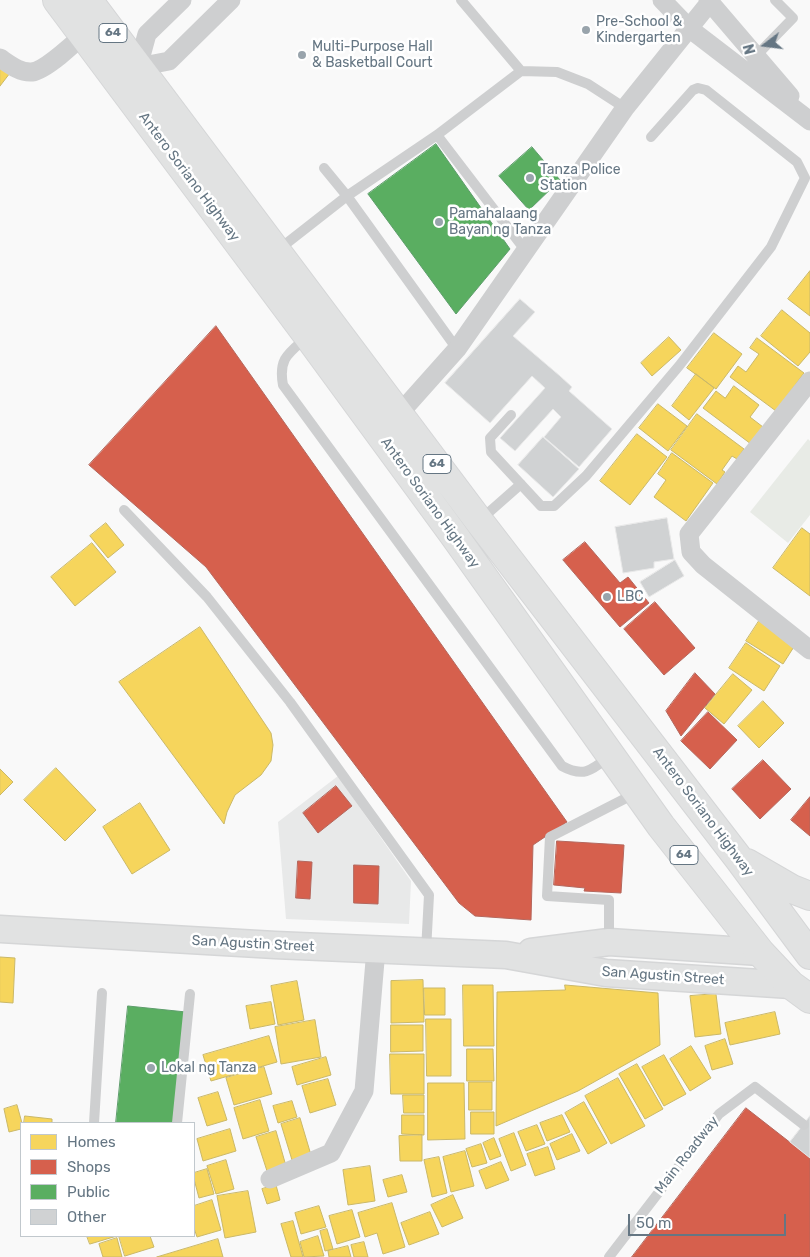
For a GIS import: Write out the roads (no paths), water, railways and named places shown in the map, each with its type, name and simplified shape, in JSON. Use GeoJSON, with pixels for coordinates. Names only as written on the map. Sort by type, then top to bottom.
{"type":"FeatureCollection","features":[{"type":"Feature","properties":{"kind":"main road","name":"Antero Soriano Highway"},"geometry":{"type":"LineString","coordinates":[[56,0],[91,18],[128,75],[318,328],[400,414],[479,521],[808,949]]}},
{"type":"Feature","properties":{"kind":"main road","name":"Antero Soriano Highway"},"geometry":{"type":"LineString","coordinates":[[128,75],[277,251],[318,328],[380,435],[661,826],[760,952],[804,988]]}},
{"type":"Feature","properties":{"kind":"main road"},"geometry":{"type":"LineString","coordinates":[[739,859],[792,889],[810,896]]}},
{"type":"Feature","properties":{"kind":"main road","name":"San Agustin Street"},"geometry":{"type":"LineString","coordinates":[[0,929],[257,944],[506,955],[606,973],[804,988]]}},
{"type":"Feature","properties":{"kind":"main road","name":"San Agustin Street"},"geometry":{"type":"LineString","coordinates":[[506,955],[609,942],[760,952]]}},
{"type":"Feature","properties":{"kind":"main road","name":"64"},"geometry":{"type":"LineString","coordinates":[[760,952],[808,949]]}},
{"type":"Feature","properties":{"kind":"street"},"geometry":{"type":"LineString","coordinates":[[128,75],[147,34],[182,0]]}},
{"type":"Feature","properties":{"kind":"street"},"geometry":{"type":"LineString","coordinates":[[128,75],[169,61],[231,0]]}},
{"type":"Feature","properties":{"kind":"street"},"geometry":{"type":"LineString","coordinates":[[662,0],[690,29],[810,120]]}},
{"type":"Feature","properties":{"kind":"street"},"geometry":{"type":"LineString","coordinates":[[380,435],[457,349],[625,108],[690,29],[709,1],[810,120]]}},
{"type":"Feature","properties":{"kind":"street"},"geometry":{"type":"LineString","coordinates":[[0,58],[18,70],[32,72],[47,66],[91,18]]}},
{"type":"Feature","properties":{"kind":"street"},"geometry":{"type":"LineString","coordinates":[[809,646],[703,566],[691,552],[689,534],[810,381]]}},
{"type":"Feature","properties":{"kind":"street"},"geometry":{"type":"LineString","coordinates":[[270,1179],[331,1153],[364,1091],[376,949]]}},
{"type":"Feature","properties":{"kind":"lane"},"geometry":{"type":"LineString","coordinates":[[461,0],[521,71]]}},
{"type":"Feature","properties":{"kind":"lane"},"geometry":{"type":"LineString","coordinates":[[756,56],[793,18],[775,0]]}},
{"type":"Feature","properties":{"kind":"lane"},"geometry":{"type":"LineString","coordinates":[[277,251],[347,196],[437,135],[521,71],[557,72],[588,84],[625,108]]}},
{"type":"Feature","properties":{"kind":"lane"},"geometry":{"type":"LineString","coordinates":[[510,415],[490,438],[491,452],[541,506],[554,506],[586,476],[679,366],[771,248],[805,178],[797,162],[706,90],[698,88],[693,90],[651,137]]}},
{"type":"Feature","properties":{"kind":"lane"},"geometry":{"type":"LineString","coordinates":[[437,135],[525,250]]}},
{"type":"Feature","properties":{"kind":"lane"},"geometry":{"type":"LineString","coordinates":[[324,168],[347,196],[457,349]]}},
{"type":"Feature","properties":{"kind":"lane"},"geometry":{"type":"LineString","coordinates":[[318,328],[286,355],[282,364],[283,385],[562,766],[572,771],[584,772],[593,770],[611,756]]}},
{"type":"Feature","properties":{"kind":"lane"},"geometry":{"type":"LineString","coordinates":[[479,521],[521,484]]}},
{"type":"Feature","properties":{"kind":"lane"},"geometry":{"type":"LineString","coordinates":[[124,510],[207,597],[290,702],[429,895],[426,952]]}},
{"type":"Feature","properties":{"kind":"lane"},"geometry":{"type":"LineString","coordinates":[[609,942],[609,900],[548,896],[550,838],[638,793]]}},
{"type":"Feature","properties":{"kind":"lane"},"geometry":{"type":"LineString","coordinates":[[94,1122],[102,993]]}},
{"type":"Feature","properties":{"kind":"lane"},"geometry":{"type":"LineString","coordinates":[[177,1122],[190,994]]}},
{"type":"Feature","properties":{"kind":"lane","name":"Main Roadway"},"geometry":{"type":"LineString","coordinates":[[609,1257],[718,1114],[754,1087],[804,1124]]}},
{"type":"Feature","properties":{"kind":"place","name":"Pre-School & Kindergarten"},"geometry":{"type":"Point","coordinates":[586,30]}},
{"type":"Feature","properties":{"kind":"place","name":"Multi-Purpose Hall & Basketball Court"},"geometry":{"type":"Point","coordinates":[302,55]}},
{"type":"Feature","properties":{"kind":"place","name":"Tanza Police Station"},"geometry":{"type":"Point","coordinates":[530,178]}},
{"type":"Feature","properties":{"kind":"place","name":"Pamahalaang Bayan ng Tanza"},"geometry":{"type":"Point","coordinates":[439,222]}},
{"type":"Feature","properties":{"kind":"place","name":"LBC"},"geometry":{"type":"Point","coordinates":[607,597]}},
{"type":"Feature","properties":{"kind":"place","name":"Lokal ng Tanza"},"geometry":{"type":"Point","coordinates":[151,1068]}}]}
